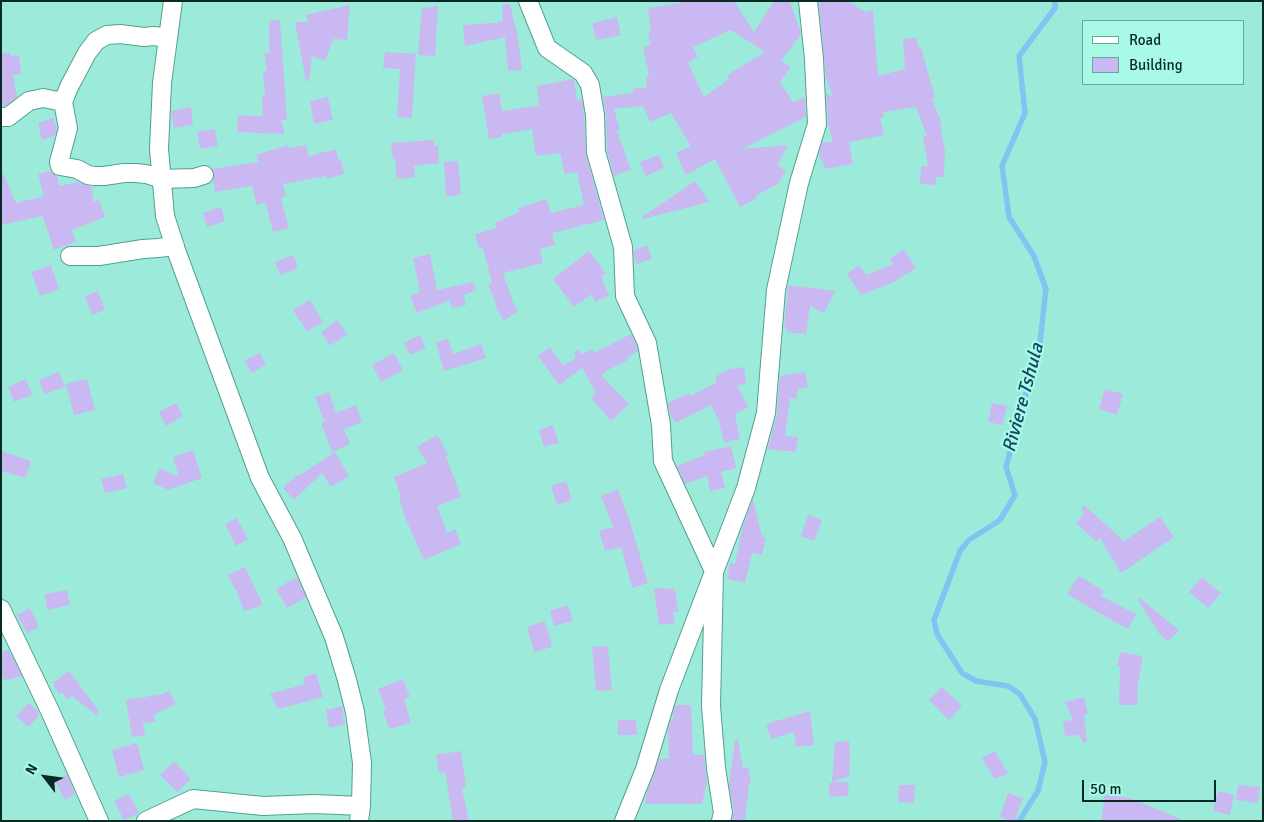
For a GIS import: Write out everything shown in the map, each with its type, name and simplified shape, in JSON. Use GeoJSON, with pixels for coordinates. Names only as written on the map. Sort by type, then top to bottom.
{"type":"FeatureCollection","features":[{"type":"Feature","properties":{"kind":"street"},"geometry":{"type":"LineString","coordinates":[[146,821],[193,799],[263,806],[315,804],[360,813],[362,763],[355,712],[348,680],[334,637],[292,538],[260,478],[175,246],[166,216],[159,149],[162,84],[173,1]]}},
{"type":"Feature","properties":{"kind":"street"},"geometry":{"type":"LineString","coordinates":[[528,1],[547,48],[583,73],[590,85],[596,115],[596,152],[623,247],[625,296],[647,343],[661,425],[663,461],[714,571],[710,706],[716,768],[723,813],[722,821]]}},
{"type":"Feature","properties":{"kind":"street"},"geometry":{"type":"LineString","coordinates":[[624,821],[645,769],[669,690],[746,488],[766,414],[776,290],[798,183],[817,124],[814,59],[808,1]]}},
{"type":"Feature","properties":{"kind":"street"},"geometry":{"type":"LineString","coordinates":[[168,38],[154,36],[144,38],[120,34],[107,35],[96,41],[78,67],[63,102],[68,128],[59,162],[60,166],[77,169],[94,176],[136,172],[162,179],[194,178],[204,175]]}},
{"type":"Feature","properties":{"kind":"street"},"geometry":{"type":"LineString","coordinates":[[1,117],[8,117],[29,101],[43,98],[63,102]]}},
{"type":"Feature","properties":{"kind":"street"},"geometry":{"type":"LineString","coordinates":[[70,256],[99,256],[175,246]]}},
{"type":"Feature","properties":{"kind":"street"},"geometry":{"type":"LineString","coordinates":[[1,609],[50,711],[99,821]]}},
{"type":"Feature","properties":{"kind":"building"},"geometry":{"type":"Polygon","coordinates":[[[678,1],[734,1],[754,32],[773,3],[790,1],[800,30],[801,34],[781,61],[791,67],[780,82],[793,102],[805,98],[806,117],[742,149],[788,145],[777,166],[786,170],[778,184],[755,196],[757,198],[740,207],[715,159],[686,175],[676,153],[691,146],[671,113],[650,122],[643,106],[614,109],[620,130],[617,131],[631,170],[614,176],[607,150],[606,115],[603,97],[634,93],[633,89],[647,87],[646,77],[649,76],[643,47],[650,45],[648,32],[651,31],[648,8],[680,3],[678,1]],[[731,30],[693,47],[698,57],[688,63],[704,97],[729,79],[727,75],[765,52],[731,30]]]}},
{"type":"Feature","properties":{"kind":"building"},"geometry":{"type":"Polygon","coordinates":[[[821,1],[848,1],[865,12],[873,10],[878,76],[905,69],[903,39],[917,38],[918,47],[921,47],[935,98],[932,99],[942,124],[940,125],[945,151],[944,177],[936,177],[936,185],[920,184],[921,166],[928,166],[923,136],[927,136],[916,107],[883,112],[884,117],[880,118],[884,135],[849,142],[853,164],[825,169],[822,160],[820,161],[819,153],[822,142],[833,142],[828,124],[826,93],[833,97],[826,78],[819,4],[821,1]]]}},
{"type":"Feature","properties":{"kind":"building"},"geometry":{"type":"Polygon","coordinates":[[[510,4],[518,38],[522,70],[508,71],[505,37],[465,46],[463,25],[503,21],[502,5],[510,4]]]}},
{"type":"Feature","properties":{"kind":"building"},"geometry":{"type":"Polygon","coordinates":[[[350,5],[347,40],[333,39],[325,61],[312,56],[309,81],[306,81],[295,22],[308,22],[306,15],[350,5]]]}},
{"type":"Feature","properties":{"kind":"building"},"geometry":{"type":"Polygon","coordinates":[[[438,6],[435,56],[418,55],[422,8],[438,6]]]}},
{"type":"Feature","properties":{"kind":"building"},"geometry":{"type":"Polygon","coordinates":[[[617,17],[621,35],[596,40],[592,23],[617,17]]]}},
{"type":"Feature","properties":{"kind":"building"},"geometry":{"type":"Polygon","coordinates":[[[280,20],[287,120],[281,120],[285,134],[237,132],[238,115],[263,116],[262,96],[265,96],[263,71],[267,71],[264,53],[269,53],[269,21],[280,20]]]}},
{"type":"Feature","properties":{"kind":"building"},"geometry":{"type":"Polygon","coordinates":[[[385,52],[416,54],[412,118],[397,117],[400,69],[383,68],[385,52]]]}},
{"type":"Feature","properties":{"kind":"building"},"geometry":{"type":"Polygon","coordinates":[[[1,53],[9,53],[10,56],[19,55],[21,74],[13,75],[17,97],[7,105],[1,106],[1,53]]]}},
{"type":"Feature","properties":{"kind":"building"},"geometry":{"type":"Polygon","coordinates":[[[573,79],[577,100],[582,99],[586,155],[604,220],[552,233],[555,245],[540,249],[543,263],[503,273],[514,305],[518,311],[504,321],[496,308],[488,284],[492,283],[483,248],[479,249],[475,234],[497,228],[495,223],[519,212],[518,208],[546,199],[551,213],[584,205],[577,172],[565,174],[560,153],[536,156],[532,129],[502,134],[502,137],[489,139],[482,96],[499,93],[502,111],[539,105],[537,86],[573,79]]]}},
{"type":"Feature","properties":{"kind":"building"},"geometry":{"type":"Polygon","coordinates":[[[328,97],[333,120],[314,124],[310,101],[328,97]]]}},
{"type":"Feature","properties":{"kind":"building"},"geometry":{"type":"Polygon","coordinates":[[[191,107],[193,125],[174,128],[171,111],[191,107]]]}},
{"type":"Feature","properties":{"kind":"building"},"geometry":{"type":"Polygon","coordinates":[[[53,118],[57,128],[55,136],[42,140],[38,123],[53,118]]]}},
{"type":"Feature","properties":{"kind":"building"},"geometry":{"type":"Polygon","coordinates":[[[215,129],[218,146],[200,149],[197,132],[215,129]]]}},
{"type":"Feature","properties":{"kind":"building"},"geometry":{"type":"Polygon","coordinates":[[[434,140],[434,146],[438,145],[439,163],[414,166],[415,177],[397,179],[391,143],[434,140]]]}},
{"type":"Feature","properties":{"kind":"building"},"geometry":{"type":"Polygon","coordinates":[[[288,145],[289,148],[306,145],[308,156],[336,149],[344,174],[327,179],[326,176],[283,184],[286,196],[281,198],[289,228],[273,232],[265,202],[257,205],[252,186],[215,192],[214,172],[212,169],[259,162],[256,155],[288,145]]]}},
{"type":"Feature","properties":{"kind":"building"},"geometry":{"type":"Polygon","coordinates":[[[659,155],[664,168],[646,176],[640,162],[659,155]]]}},
{"type":"Feature","properties":{"kind":"building"},"geometry":{"type":"Polygon","coordinates":[[[458,161],[461,195],[446,196],[444,162],[458,161]]]}},
{"type":"Feature","properties":{"kind":"building"},"geometry":{"type":"Polygon","coordinates":[[[1,169],[16,203],[44,196],[38,174],[51,171],[57,176],[59,186],[78,182],[91,186],[94,202],[99,200],[105,217],[72,230],[76,242],[54,250],[43,216],[1,225],[1,169]]]}},
{"type":"Feature","properties":{"kind":"building"},"geometry":{"type":"Polygon","coordinates":[[[695,181],[709,202],[643,219],[642,217],[695,181]]]}},
{"type":"Feature","properties":{"kind":"building"},"geometry":{"type":"Polygon","coordinates":[[[221,207],[225,221],[207,227],[203,213],[221,207]]]}},
{"type":"Feature","properties":{"kind":"building"},"geometry":{"type":"Polygon","coordinates":[[[647,245],[652,259],[636,264],[634,250],[647,245]]]}},
{"type":"Feature","properties":{"kind":"building"},"geometry":{"type":"Polygon","coordinates":[[[904,249],[916,268],[894,282],[861,295],[847,274],[859,265],[866,275],[893,264],[890,259],[904,249]]]}},
{"type":"Feature","properties":{"kind":"building"},"geometry":{"type":"Polygon","coordinates":[[[589,251],[606,274],[601,276],[609,296],[595,302],[592,294],[574,307],[553,279],[589,251]]]}},
{"type":"Feature","properties":{"kind":"building"},"geometry":{"type":"Polygon","coordinates":[[[430,254],[437,290],[473,282],[476,290],[464,295],[466,305],[452,308],[450,300],[417,313],[410,296],[420,292],[413,258],[430,254]]]}},
{"type":"Feature","properties":{"kind":"building"},"geometry":{"type":"Polygon","coordinates":[[[293,255],[298,268],[280,275],[275,262],[293,255]]]}},
{"type":"Feature","properties":{"kind":"building"},"geometry":{"type":"Polygon","coordinates":[[[51,265],[59,289],[40,296],[31,272],[51,265]]]}},
{"type":"Feature","properties":{"kind":"building"},"geometry":{"type":"Polygon","coordinates":[[[788,285],[835,291],[824,313],[810,306],[806,334],[787,332],[787,329],[784,328],[788,285]]]}},
{"type":"Feature","properties":{"kind":"building"},"geometry":{"type":"Polygon","coordinates":[[[98,291],[105,310],[92,315],[85,296],[98,291]]]}},
{"type":"Feature","properties":{"kind":"building"},"geometry":{"type":"Polygon","coordinates":[[[310,300],[323,322],[307,332],[293,310],[310,300]]]}},
{"type":"Feature","properties":{"kind":"building"},"geometry":{"type":"Polygon","coordinates":[[[337,320],[347,334],[330,346],[321,332],[337,320]]]}},
{"type":"Feature","properties":{"kind":"building"},"geometry":{"type":"Polygon","coordinates":[[[631,334],[638,351],[627,357],[628,360],[601,375],[629,404],[611,421],[591,398],[596,393],[582,368],[559,385],[538,356],[550,347],[563,365],[576,358],[574,353],[578,350],[582,354],[592,349],[594,353],[631,334]]]}},
{"type":"Feature","properties":{"kind":"building"},"geometry":{"type":"Polygon","coordinates":[[[420,335],[426,348],[410,355],[404,343],[420,335]]]}},
{"type":"Feature","properties":{"kind":"building"},"geometry":{"type":"Polygon","coordinates":[[[448,339],[453,354],[481,344],[486,358],[444,371],[436,342],[448,339]]]}},
{"type":"Feature","properties":{"kind":"building"},"geometry":{"type":"Polygon","coordinates":[[[260,353],[266,365],[251,373],[245,360],[260,353]]]}},
{"type":"Feature","properties":{"kind":"building"},"geometry":{"type":"Polygon","coordinates":[[[394,353],[403,370],[381,382],[372,365],[394,353]]]}},
{"type":"Feature","properties":{"kind":"building"},"geometry":{"type":"Polygon","coordinates":[[[744,367],[746,384],[737,385],[748,407],[735,414],[740,439],[724,443],[719,421],[711,405],[675,423],[671,418],[668,403],[689,393],[691,396],[717,382],[715,377],[729,369],[744,367]]]}},
{"type":"Feature","properties":{"kind":"building"},"geometry":{"type":"Polygon","coordinates":[[[59,372],[65,387],[44,394],[39,380],[59,372]]]}},
{"type":"Feature","properties":{"kind":"building"},"geometry":{"type":"Polygon","coordinates":[[[805,372],[808,387],[798,389],[796,399],[790,398],[785,436],[798,437],[796,452],[768,449],[777,414],[780,376],[805,372]]]}},
{"type":"Feature","properties":{"kind":"building"},"geometry":{"type":"Polygon","coordinates":[[[26,379],[32,395],[14,402],[8,387],[26,379]]]}},
{"type":"Feature","properties":{"kind":"building"},"geometry":{"type":"Polygon","coordinates":[[[87,379],[95,410],[74,415],[66,384],[87,379]]]}},
{"type":"Feature","properties":{"kind":"building"},"geometry":{"type":"Polygon","coordinates":[[[1105,389],[1123,394],[1117,415],[1099,409],[1105,389]]]}},
{"type":"Feature","properties":{"kind":"building"},"geometry":{"type":"Polygon","coordinates":[[[329,392],[336,413],[356,405],[362,422],[344,429],[350,444],[332,452],[321,423],[325,422],[315,397],[329,392]]]}},
{"type":"Feature","properties":{"kind":"building"},"geometry":{"type":"Polygon","coordinates":[[[176,403],[183,416],[166,426],[159,412],[176,403]]]}},
{"type":"Feature","properties":{"kind":"building"},"geometry":{"type":"Polygon","coordinates":[[[992,403],[1007,406],[1002,425],[988,422],[992,403]]]}},
{"type":"Feature","properties":{"kind":"building"},"geometry":{"type":"Polygon","coordinates":[[[553,425],[559,443],[544,447],[539,430],[553,425]]]}},
{"type":"Feature","properties":{"kind":"building"},"geometry":{"type":"Polygon","coordinates":[[[437,435],[448,454],[446,456],[461,497],[437,506],[447,533],[455,529],[461,544],[424,560],[404,515],[399,498],[401,497],[394,477],[427,463],[417,447],[437,435]]]}},
{"type":"Feature","properties":{"kind":"building"},"geometry":{"type":"Polygon","coordinates":[[[731,446],[736,468],[721,472],[725,488],[710,491],[707,476],[685,484],[677,466],[705,455],[704,452],[731,446]]]}},
{"type":"Feature","properties":{"kind":"building"},"geometry":{"type":"Polygon","coordinates":[[[193,450],[202,478],[168,490],[153,483],[160,468],[179,477],[173,457],[193,450]]]}},
{"type":"Feature","properties":{"kind":"building"},"geometry":{"type":"Polygon","coordinates":[[[1,451],[31,461],[26,478],[1,471],[1,451]]]}},
{"type":"Feature","properties":{"kind":"building"},"geometry":{"type":"Polygon","coordinates":[[[335,452],[349,476],[331,487],[322,473],[294,500],[283,488],[297,475],[335,452]]]}},
{"type":"Feature","properties":{"kind":"building"},"geometry":{"type":"Polygon","coordinates":[[[123,474],[127,488],[105,493],[101,479],[123,474]]]}},
{"type":"Feature","properties":{"kind":"building"},"geometry":{"type":"Polygon","coordinates":[[[566,481],[572,500],[557,505],[551,486],[566,481]]]}},
{"type":"Feature","properties":{"kind":"building"},"geometry":{"type":"Polygon","coordinates":[[[618,489],[648,583],[632,588],[621,547],[605,551],[599,531],[613,527],[601,496],[618,489]]]}},
{"type":"Feature","properties":{"kind":"building"},"geometry":{"type":"Polygon","coordinates":[[[753,499],[762,537],[766,537],[762,555],[752,553],[745,583],[727,579],[730,563],[735,564],[742,529],[753,499]]]}},
{"type":"Feature","properties":{"kind":"building"},"geometry":{"type":"Polygon","coordinates":[[[1084,505],[1124,541],[1160,517],[1174,537],[1121,573],[1100,538],[1097,542],[1076,523],[1084,513],[1081,508],[1084,505]]]}},
{"type":"Feature","properties":{"kind":"building"},"geometry":{"type":"Polygon","coordinates":[[[808,515],[822,520],[814,541],[801,536],[808,515]]]}},
{"type":"Feature","properties":{"kind":"building"},"geometry":{"type":"Polygon","coordinates":[[[237,518],[248,539],[236,546],[225,524],[237,518]]]}},
{"type":"Feature","properties":{"kind":"building"},"geometry":{"type":"Polygon","coordinates":[[[245,567],[263,605],[244,611],[236,589],[228,575],[245,567]]]}},
{"type":"Feature","properties":{"kind":"building"},"geometry":{"type":"Polygon","coordinates":[[[1079,576],[1104,591],[1101,596],[1136,614],[1128,629],[1067,594],[1079,576]]]}},
{"type":"Feature","properties":{"kind":"building"},"geometry":{"type":"Polygon","coordinates":[[[297,577],[306,597],[287,608],[276,589],[297,577]]]}},
{"type":"Feature","properties":{"kind":"building"},"geometry":{"type":"Polygon","coordinates":[[[1202,577],[1221,593],[1208,608],[1189,592],[1202,577]]]}},
{"type":"Feature","properties":{"kind":"building"},"geometry":{"type":"Polygon","coordinates":[[[654,588],[675,589],[678,612],[673,612],[675,623],[659,625],[654,588]]]}},
{"type":"Feature","properties":{"kind":"building"},"geometry":{"type":"Polygon","coordinates":[[[67,590],[70,605],[47,610],[45,594],[67,590]]]}},
{"type":"Feature","properties":{"kind":"building"},"geometry":{"type":"Polygon","coordinates":[[[1140,598],[1179,630],[1168,642],[1160,635],[1138,600],[1140,598]]]}},
{"type":"Feature","properties":{"kind":"building"},"geometry":{"type":"Polygon","coordinates":[[[568,605],[573,621],[554,626],[550,611],[568,605]]]}},
{"type":"Feature","properties":{"kind":"building"},"geometry":{"type":"Polygon","coordinates":[[[30,608],[39,627],[27,633],[17,615],[30,608]]]}},
{"type":"Feature","properties":{"kind":"building"},"geometry":{"type":"Polygon","coordinates":[[[545,621],[552,647],[534,652],[527,627],[545,621]]]}},
{"type":"Feature","properties":{"kind":"building"},"geometry":{"type":"Polygon","coordinates":[[[608,646],[612,690],[596,691],[592,647],[608,646]]]}},
{"type":"Feature","properties":{"kind":"building"},"geometry":{"type":"Polygon","coordinates":[[[9,650],[22,676],[4,681],[1,671],[1,652],[9,650]]]}},
{"type":"Feature","properties":{"kind":"building"},"geometry":{"type":"Polygon","coordinates":[[[1120,652],[1142,656],[1137,705],[1119,705],[1120,667],[1117,666],[1120,652]]]}},
{"type":"Feature","properties":{"kind":"building"},"geometry":{"type":"Polygon","coordinates":[[[69,671],[99,711],[96,715],[72,696],[67,699],[62,692],[59,694],[54,687],[54,682],[69,671]]]}},
{"type":"Feature","properties":{"kind":"building"},"geometry":{"type":"Polygon","coordinates":[[[316,673],[323,697],[278,709],[270,694],[305,684],[303,677],[316,673]]]}},
{"type":"Feature","properties":{"kind":"building"},"geometry":{"type":"Polygon","coordinates":[[[403,679],[410,697],[404,699],[411,723],[389,729],[383,711],[386,710],[378,689],[403,679]]]}},
{"type":"Feature","properties":{"kind":"building"},"geometry":{"type":"Polygon","coordinates":[[[942,687],[962,706],[949,720],[929,700],[942,687]]]}},
{"type":"Feature","properties":{"kind":"building"},"geometry":{"type":"Polygon","coordinates":[[[169,691],[176,704],[154,715],[155,722],[143,723],[145,735],[132,737],[126,700],[163,694],[169,691]]]}},
{"type":"Feature","properties":{"kind":"building"},"geometry":{"type":"Polygon","coordinates":[[[1084,697],[1088,714],[1084,715],[1087,742],[1083,743],[1079,735],[1065,736],[1063,721],[1073,720],[1065,702],[1084,697]]]}},
{"type":"Feature","properties":{"kind":"building"},"geometry":{"type":"Polygon","coordinates":[[[29,703],[38,711],[38,717],[28,727],[16,716],[29,703]]]}},
{"type":"Feature","properties":{"kind":"building"},"geometry":{"type":"Polygon","coordinates":[[[675,705],[691,705],[693,755],[704,755],[707,782],[702,804],[645,804],[659,759],[669,759],[668,730],[671,720],[673,720],[675,705]]]}},
{"type":"Feature","properties":{"kind":"building"},"geometry":{"type":"Polygon","coordinates":[[[342,706],[345,724],[329,728],[326,710],[342,706]]]}},
{"type":"Feature","properties":{"kind":"building"},"geometry":{"type":"Polygon","coordinates":[[[810,711],[814,745],[796,747],[794,732],[771,739],[766,724],[810,711]]]}},
{"type":"Feature","properties":{"kind":"building"},"geometry":{"type":"Polygon","coordinates":[[[618,720],[636,720],[637,735],[618,735],[618,720]]]}},
{"type":"Feature","properties":{"kind":"building"},"geometry":{"type":"Polygon","coordinates":[[[735,740],[738,740],[743,768],[748,767],[751,783],[749,784],[745,821],[732,821],[734,811],[729,785],[735,740]]]}},
{"type":"Feature","properties":{"kind":"building"},"geometry":{"type":"Polygon","coordinates":[[[849,741],[849,776],[832,782],[835,742],[849,741]]]}},
{"type":"Feature","properties":{"kind":"building"},"geometry":{"type":"Polygon","coordinates":[[[137,743],[144,770],[119,777],[112,750],[137,743]]]}},
{"type":"Feature","properties":{"kind":"building"},"geometry":{"type":"Polygon","coordinates":[[[461,751],[466,787],[462,788],[469,821],[453,821],[445,772],[439,773],[436,755],[461,751]]]}},
{"type":"Feature","properties":{"kind":"building"},"geometry":{"type":"Polygon","coordinates":[[[995,751],[1008,774],[994,779],[982,758],[995,751]]]}},
{"type":"Feature","properties":{"kind":"building"},"geometry":{"type":"Polygon","coordinates":[[[174,761],[191,779],[177,792],[160,775],[174,761]]]}},
{"type":"Feature","properties":{"kind":"building"},"geometry":{"type":"Polygon","coordinates":[[[67,774],[75,794],[65,800],[55,781],[67,774]]]}},
{"type":"Feature","properties":{"kind":"building"},"geometry":{"type":"Polygon","coordinates":[[[849,782],[848,796],[829,797],[829,783],[849,782]]]}},
{"type":"Feature","properties":{"kind":"building"},"geometry":{"type":"Polygon","coordinates":[[[899,785],[915,785],[914,803],[898,802],[899,785]]]}},
{"type":"Feature","properties":{"kind":"building"},"geometry":{"type":"Polygon","coordinates":[[[1238,785],[1260,787],[1258,803],[1236,800],[1238,785]]]}},
{"type":"Feature","properties":{"kind":"building"},"geometry":{"type":"Polygon","coordinates":[[[1218,791],[1234,795],[1230,815],[1213,811],[1218,791]]]}},
{"type":"Feature","properties":{"kind":"building"},"geometry":{"type":"Polygon","coordinates":[[[1008,793],[1023,798],[1015,821],[1000,817],[1008,793]]]}},
{"type":"Feature","properties":{"kind":"building"},"geometry":{"type":"Polygon","coordinates":[[[129,794],[139,813],[124,820],[114,801],[129,794]]]}},
{"type":"Feature","properties":{"kind":"building"},"geometry":{"type":"Polygon","coordinates":[[[1105,795],[1130,798],[1185,821],[1101,821],[1105,795]]]}},
{"type":"Feature","properties":{"kind":"waterway","name":"Riviere Tshula"},"geometry":{"type":"LineString","coordinates":[[1019,821],[1038,791],[1045,762],[1035,719],[1020,694],[1008,686],[976,681],[962,673],[937,634],[934,620],[960,551],[969,540],[1000,520],[1015,495],[1006,467],[1040,342],[1046,289],[1034,256],[1009,217],[1002,166],[1025,113],[1019,56],[1055,8],[1055,1]]}}]}
